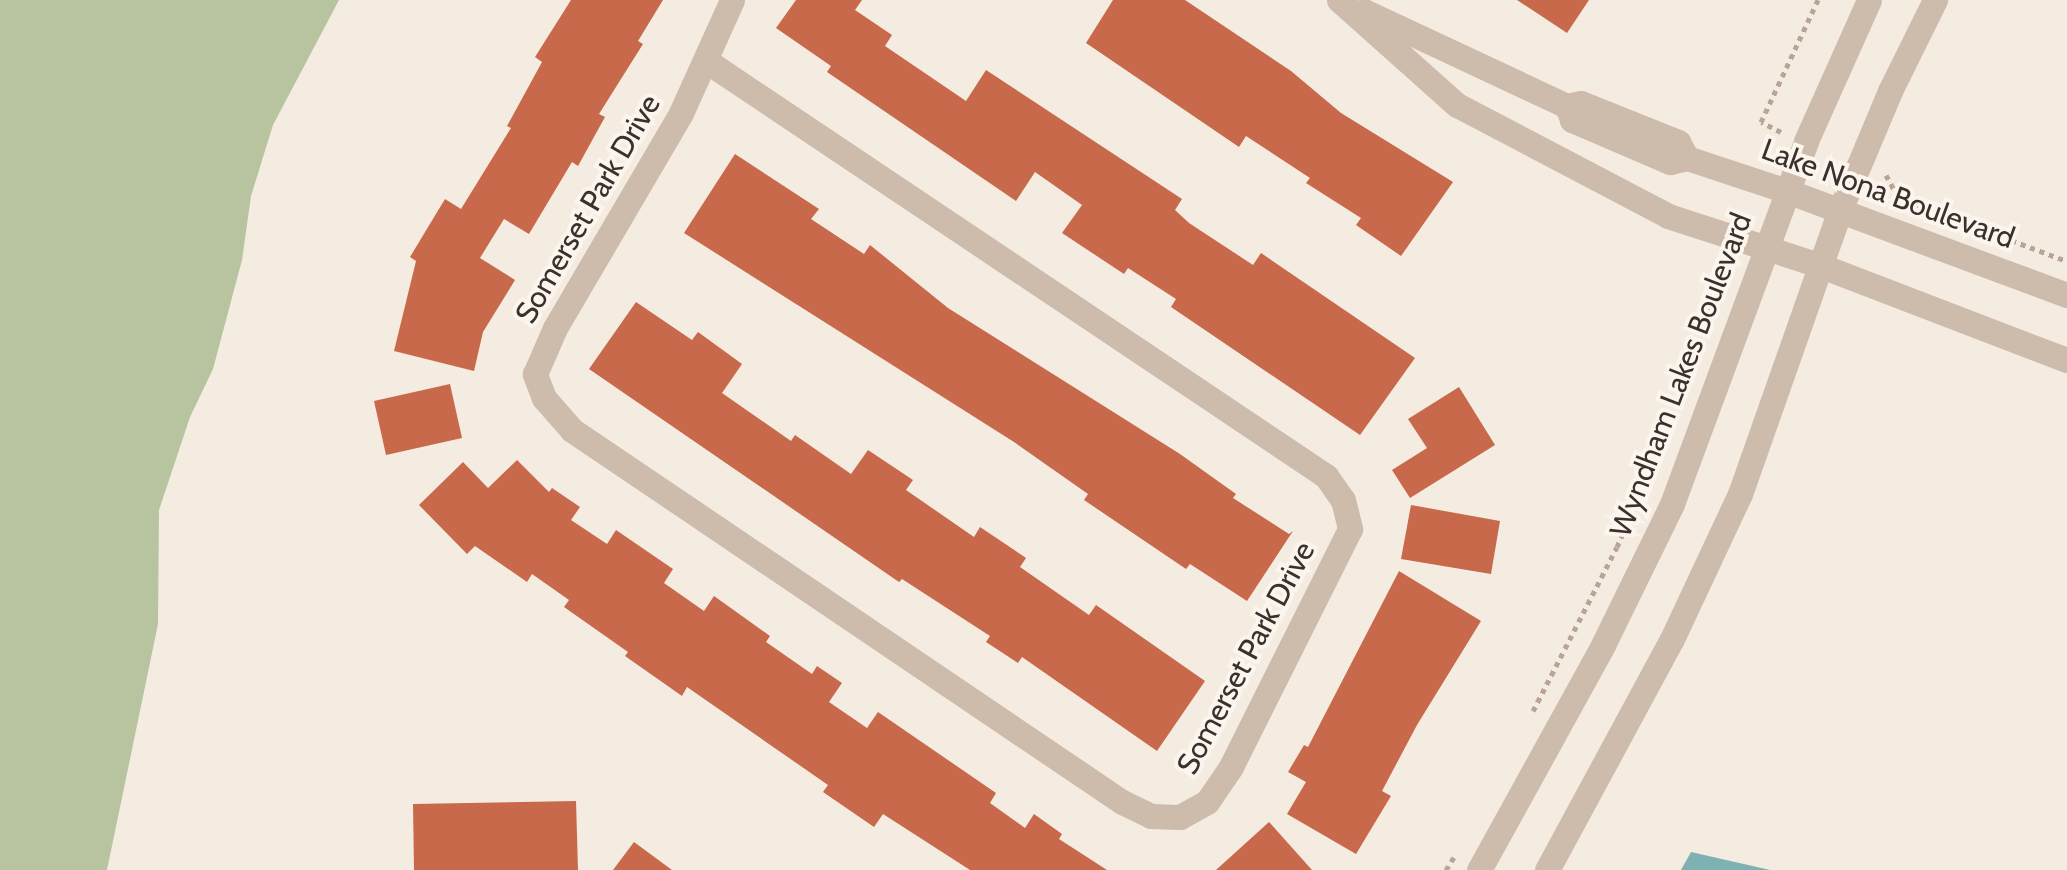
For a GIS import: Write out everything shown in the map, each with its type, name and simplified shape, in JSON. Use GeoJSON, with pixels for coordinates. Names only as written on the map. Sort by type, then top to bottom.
{"type":"FeatureCollection","features":[{"type":"Feature","properties":{"kind":"street","name":"Somerset Park Drive"},"geometry":{"type":"LineString","coordinates":[[708,62],[1326,476],[1343,500],[1350,530],[1231,767],[1207,802],[1180,817],[1151,816],[1122,802],[572,430],[544,398],[536,374],[555,328],[708,62],[732,0]]}},
{"type":"Feature","properties":{"kind":"street","name":"Lake Nona Boulevard"},"geometry":{"type":"LineString","coordinates":[[1340,0],[1566,106],[1580,103],[1601,122],[1678,142],[1687,158],[2067,295]]}},
{"type":"Feature","properties":{"kind":"street","name":"Lake Nona Boulevard"},"geometry":{"type":"LineString","coordinates":[[1340,0],[1457,105],[1668,216],[1820,266],[2067,360]]}},
{"type":"Feature","properties":{"kind":"street","name":"Wyndham Lakes Boulevard"},"geometry":{"type":"LineString","coordinates":[[1479,870],[1603,645],[1672,504],[1787,191],[1869,0]]}},
{"type":"Feature","properties":{"kind":"street"},"geometry":{"type":"LineString","coordinates":[[1547,870],[1672,639],[1740,494],[1840,210],[1890,91],[1935,0]]}},
{"type":"Feature","properties":{"kind":"street"},"geometry":{"type":"LineString","coordinates":[[1578,169],[1601,122]]}},
{"type":"Feature","properties":{"kind":"path"},"geometry":{"type":"LineString","coordinates":[[1773,129],[1761,122],[1818,0]]}},
{"type":"Feature","properties":{"kind":"path"},"geometry":{"type":"LineString","coordinates":[[1876,168],[1886,171],[1887,185],[1898,198],[2067,261]]}},
{"type":"Feature","properties":{"kind":"path"},"geometry":{"type":"LineString","coordinates":[[1689,373],[1716,294]]}},
{"type":"Feature","properties":{"kind":"path"},"geometry":{"type":"LineString","coordinates":[[1530,717],[1617,547],[1676,407]]}},
{"type":"Feature","properties":{"kind":"path"},"geometry":{"type":"LineString","coordinates":[[1446,870],[1456,853]]}},
{"type":"Feature","properties":{"kind":"green space"},"geometry":{"type":"Polygon","coordinates":[[[0,0],[339,0],[273,125],[251,196],[242,260],[213,369],[190,417],[159,510],[158,624],[107,870],[0,870],[0,0]]]}},
{"type":"Feature","properties":{"kind":"water"},"geometry":{"type":"Polygon","coordinates":[[[1691,852],[1770,870],[1681,870],[1691,852]]]}},
{"type":"Feature","properties":{"kind":"building"},"geometry":{"type":"Polygon","coordinates":[[[571,0],[663,0],[638,41],[643,44],[599,114],[605,117],[578,166],[572,162],[529,234],[504,219],[480,258],[515,280],[483,332],[474,371],[394,351],[416,261],[410,257],[445,199],[461,209],[511,128],[507,126],[542,62],[535,57],[571,0]]]}},
{"type":"Feature","properties":{"kind":"building"},"geometry":{"type":"Polygon","coordinates":[[[796,0],[862,0],[855,10],[892,35],[885,46],[966,101],[986,70],[1182,199],[1175,210],[1189,223],[1253,265],[1261,253],[1415,358],[1360,435],[1171,307],[1176,299],[1128,268],[1124,274],[1062,233],[1082,205],[1035,172],[1016,201],[827,72],[831,66],[776,28],[796,0]]]}},
{"type":"Feature","properties":{"kind":"building"},"geometry":{"type":"Polygon","coordinates":[[[1113,0],[1185,0],[1291,71],[1341,113],[1453,182],[1401,256],[1356,225],[1361,218],[1306,183],[1310,178],[1246,136],[1239,147],[1086,43],[1113,0]]]}},
{"type":"Feature","properties":{"kind":"building"},"geometry":{"type":"Polygon","coordinates":[[[1517,0],[1589,0],[1567,33],[1517,0]]]}},
{"type":"Feature","properties":{"kind":"building"},"geometry":{"type":"Polygon","coordinates":[[[735,154],[819,209],[811,219],[864,254],[870,245],[948,308],[1180,454],[1236,494],[1233,498],[1289,534],[1293,531],[1247,601],[1190,564],[1186,569],[1084,500],[1088,494],[1014,442],[684,233],[735,154]]]}},
{"type":"Feature","properties":{"kind":"building"},"geometry":{"type":"Polygon","coordinates":[[[636,302],[692,340],[698,332],[742,364],[722,393],[791,441],[795,435],[851,474],[868,450],[913,480],[906,490],[974,537],[980,527],[1026,558],[1020,567],[1089,615],[1096,605],[1205,681],[1157,751],[1022,657],[1018,663],[986,642],[990,636],[902,579],[899,582],[589,369],[636,302]]]}},
{"type":"Feature","properties":{"kind":"building"},"geometry":{"type":"Polygon","coordinates":[[[450,384],[462,438],[386,455],[374,401],[450,384]]]}},
{"type":"Feature","properties":{"kind":"building"},"geometry":{"type":"Polygon","coordinates":[[[1459,387],[1495,445],[1410,498],[1392,470],[1427,448],[1408,419],[1459,387]]]}},
{"type":"Feature","properties":{"kind":"building"},"geometry":{"type":"Polygon","coordinates":[[[517,460],[549,492],[552,488],[580,507],[571,520],[607,544],[616,530],[673,569],[664,583],[704,611],[714,596],[770,636],[766,642],[812,674],[817,666],[842,683],[829,702],[867,728],[878,712],[996,793],[990,803],[1025,828],[1034,814],[1062,834],[1059,839],[1107,870],[970,870],[883,814],[874,827],[823,792],[828,785],[687,687],[682,696],[625,656],[628,652],[564,607],[569,600],[532,574],[527,582],[475,546],[467,554],[419,505],[463,462],[488,488],[517,460]]]}},
{"type":"Feature","properties":{"kind":"building"},"geometry":{"type":"Polygon","coordinates":[[[1411,505],[1500,521],[1491,574],[1401,559],[1411,505]]]}},
{"type":"Feature","properties":{"kind":"building"},"geometry":{"type":"Polygon","coordinates":[[[1399,571],[1481,621],[1417,725],[1382,791],[1391,796],[1356,854],[1287,814],[1306,782],[1288,772],[1304,745],[1308,747],[1399,571]]]}},
{"type":"Feature","properties":{"kind":"building"},"geometry":{"type":"Polygon","coordinates":[[[576,801],[578,870],[414,870],[413,804],[576,801]]]}},
{"type":"Feature","properties":{"kind":"building"},"geometry":{"type":"Polygon","coordinates":[[[1269,822],[1312,870],[1216,870],[1269,822]]]}},
{"type":"Feature","properties":{"kind":"building"},"geometry":{"type":"Polygon","coordinates":[[[634,842],[672,870],[613,870],[634,842]]]}}]}
